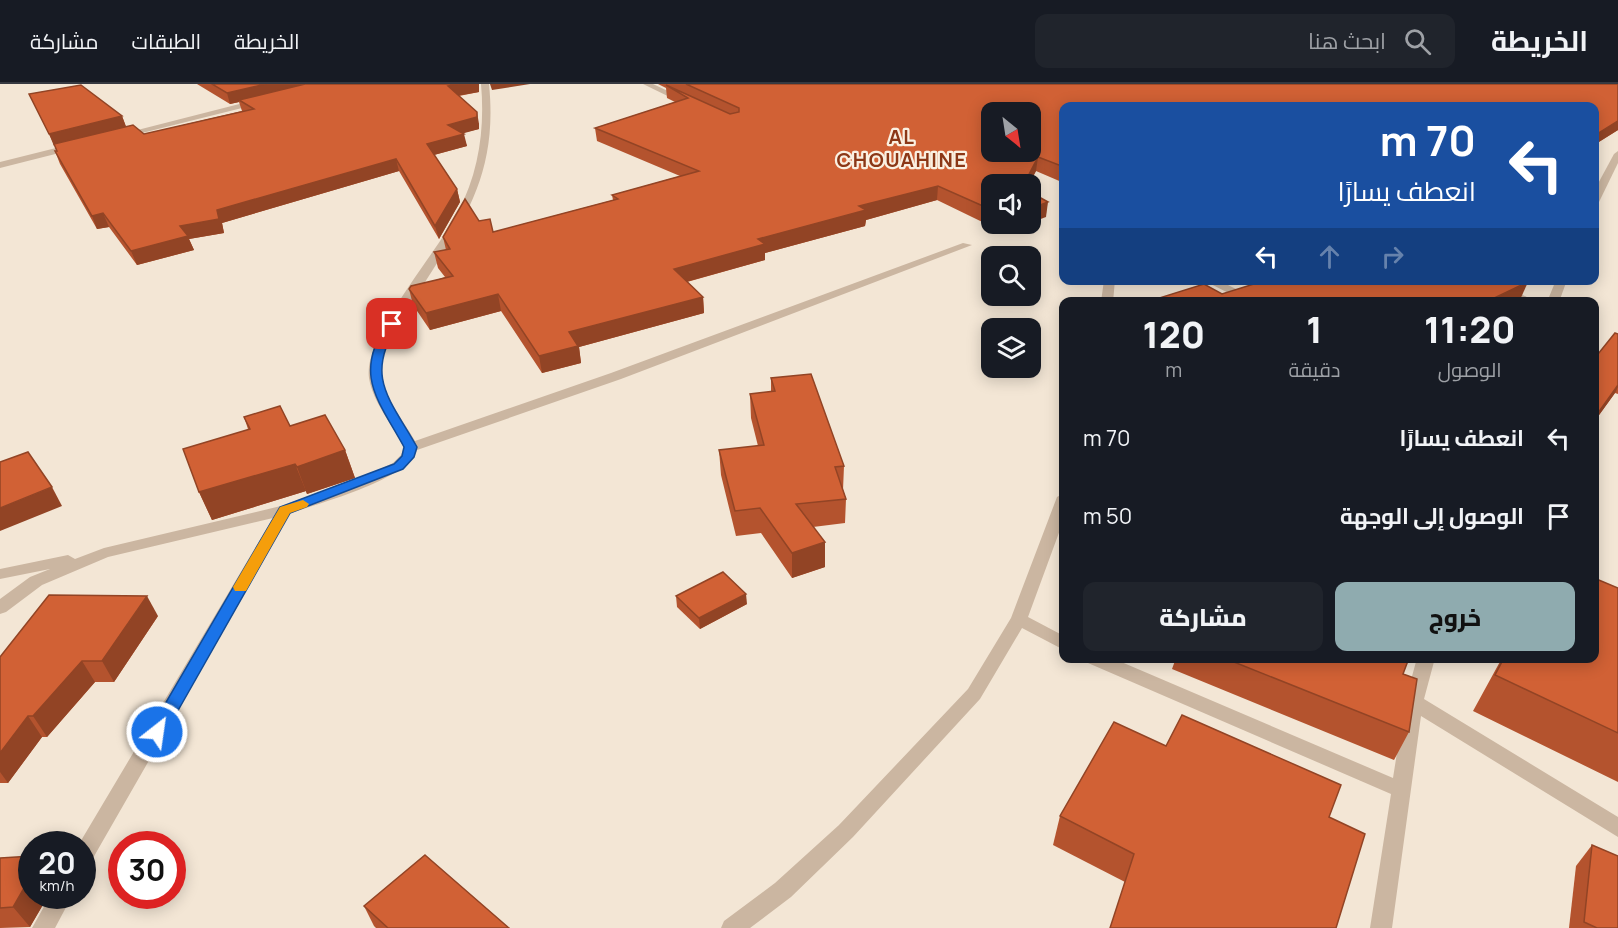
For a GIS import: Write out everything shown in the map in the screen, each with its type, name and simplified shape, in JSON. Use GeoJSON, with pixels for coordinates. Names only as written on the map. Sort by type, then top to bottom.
{"type":"FeatureCollection","features":[{"type":"Feature","properties":{"kind":"street"},"geometry":{"type":"LineString","coordinates":[[0,574],[104,553],[285,510],[398,466],[408,457],[411,447],[378,389],[374,368],[382,339],[456,226],[477,180],[485,139],[485,84]]}},
{"type":"Feature","properties":{"kind":"street"},"geometry":{"type":"LineString","coordinates":[[647,84],[694,105]]}},
{"type":"Feature","properties":{"kind":"street"},"geometry":{"type":"LineString","coordinates":[[113,137],[269,99]]}},
{"type":"Feature","properties":{"kind":"street"},"geometry":{"type":"LineString","coordinates":[[0,165],[90,142]]}},
{"type":"Feature","properties":{"kind":"street"},"geometry":{"type":"LineString","coordinates":[[1599,192],[1618,154]]}},
{"type":"Feature","properties":{"kind":"street"},"geometry":{"type":"LineString","coordinates":[[411,447],[616,376],[967,245]]}},
{"type":"Feature","properties":{"kind":"street"},"geometry":{"type":"LineString","coordinates":[[1219,285],[1246,297]]}},
{"type":"Feature","properties":{"kind":"street"},"geometry":{"type":"LineString","coordinates":[[1495,285],[1521,297]]}},
{"type":"Feature","properties":{"kind":"street"},"geometry":{"type":"LineString","coordinates":[[96,834],[285,510]]}},
{"type":"Feature","properties":{"kind":"street"},"geometry":{"type":"LineString","coordinates":[[732,928],[783,890],[846,831],[912,763],[974,694],[1019,619],[1059,511]]}},
{"type":"Feature","properties":{"kind":"street"},"geometry":{"type":"LineString","coordinates":[[0,608],[36,581],[104,553]]}},
{"type":"Feature","properties":{"kind":"street"},"geometry":{"type":"LineString","coordinates":[[1019,619],[1059,641]]}},
{"type":"Feature","properties":{"kind":"street"},"geometry":{"type":"LineString","coordinates":[[1106,663],[1401,790]]}},
{"type":"Feature","properties":{"kind":"street"},"geometry":{"type":"LineString","coordinates":[[1381,928],[1414,702],[1425,663]]}},
{"type":"Feature","properties":{"kind":"street"},"geometry":{"type":"LineString","coordinates":[[1414,702],[1618,828]]}},
{"type":"Feature","properties":{"kind":"street"},"geometry":{"type":"LineString","coordinates":[[43,928],[53,909]]}},
{"type":"Feature","properties":{"kind":"building"},"geometry":{"type":"Polygon","coordinates":[[[212,84],[266,84],[227,93],[212,84]]]}},
{"type":"Feature","properties":{"kind":"building"},"geometry":{"type":"Polygon","coordinates":[[[305,84],[459,84],[448,86],[477,112],[477,117],[448,125],[464,134],[427,144],[457,189],[435,226],[396,159],[217,210],[219,219],[180,226],[188,236],[131,251],[103,213],[92,216],[55,151],[57,151],[54,144],[133,125],[144,134],[254,109],[239,100],[305,84]]]}},
{"type":"Feature","properties":{"kind":"building"},"geometry":{"type":"Polygon","coordinates":[[[686,84],[1618,84],[1618,121],[1599,133],[1599,102],[1059,102],[1059,165],[1041,158],[1041,102],[981,102],[981,162],[1035,162],[1029,174],[981,174],[981,205],[938,186],[859,206],[866,210],[758,239],[765,244],[674,269],[703,297],[569,332],[578,346],[539,356],[498,294],[426,313],[409,289],[411,286],[453,276],[434,252],[450,249],[443,237],[465,199],[479,221],[490,219],[493,232],[618,199],[612,195],[699,171],[595,128],[688,98],[666,85],[730,114],[739,112],[739,108],[686,84]]]}},
{"type":"Feature","properties":{"kind":"building"},"geometry":{"type":"Polygon","coordinates":[[[81,85],[122,116],[49,134],[29,94],[81,85]]]}},
{"type":"Feature","properties":{"kind":"building"},"geometry":{"type":"Polygon","coordinates":[[[1041,198],[1048,202],[1041,205],[1041,198]]]}},
{"type":"Feature","properties":{"kind":"building"},"geometry":{"type":"Polygon","coordinates":[[[1201,285],[1206,285],[1222,294],[1251,285],[1522,285],[1496,297],[1162,297],[1201,285]]]}},
{"type":"Feature","properties":{"kind":"building"},"geometry":{"type":"Polygon","coordinates":[[[1615,333],[1618,334],[1618,385],[1599,412],[1599,353],[1615,333]]]}},
{"type":"Feature","properties":{"kind":"building"},"geometry":{"type":"Polygon","coordinates":[[[811,374],[844,466],[835,467],[846,499],[796,504],[825,542],[792,553],[760,508],[735,511],[719,450],[764,445],[750,394],[775,391],[771,378],[811,374]]]}},
{"type":"Feature","properties":{"kind":"building"},"geometry":{"type":"Polygon","coordinates":[[[280,406],[290,426],[325,415],[345,450],[297,467],[295,464],[199,492],[183,449],[250,429],[244,417],[280,406]]]}},
{"type":"Feature","properties":{"kind":"building"},"geometry":{"type":"Polygon","coordinates":[[[28,452],[52,487],[0,508],[0,462],[28,452]]]}},
{"type":"Feature","properties":{"kind":"building"},"geometry":{"type":"Polygon","coordinates":[[[723,572],[746,594],[699,618],[676,596],[723,572]]]}},
{"type":"Feature","properties":{"kind":"building"},"geometry":{"type":"Polygon","coordinates":[[[1599,580],[1618,588],[1618,733],[1495,675],[1501,663],[1599,663],[1599,580]]]}},
{"type":"Feature","properties":{"kind":"building"},"geometry":{"type":"Polygon","coordinates":[[[49,595],[147,596],[102,661],[82,661],[33,716],[28,716],[0,753],[0,657],[49,595]]]}},
{"type":"Feature","properties":{"kind":"building"},"geometry":{"type":"Polygon","coordinates":[[[1236,663],[1407,663],[1403,674],[1417,679],[1409,732],[1236,663]]]}},
{"type":"Feature","properties":{"kind":"building"},"geometry":{"type":"Polygon","coordinates":[[[1182,715],[1341,785],[1329,817],[1365,834],[1336,928],[1110,928],[1134,854],[1060,816],[1114,722],[1166,746],[1182,715]]]}},
{"type":"Feature","properties":{"kind":"building"},"geometry":{"type":"Polygon","coordinates":[[[1592,845],[1618,856],[1618,928],[1597,928],[1584,922],[1592,845]]]}},
{"type":"Feature","properties":{"kind":"building"},"geometry":{"type":"Polygon","coordinates":[[[425,855],[509,928],[388,928],[364,906],[425,855]]]}},
{"type":"Feature","properties":{"kind":"building"},"geometry":{"type":"Polygon","coordinates":[[[18,857],[18,898],[13,907],[0,908],[0,858],[18,857]]]}},
{"type":"Feature","properties":{"kind":"slow traffic"},"geometry":{"type":"LineString","coordinates":[[241,587],[285,510],[303,504]]}},
{"type":"Feature","properties":{"kind":"district","name":"AL CHOUAHINE"},"geometry":{"type":"Point","coordinates":[902,148]}},
{"type":"Feature","properties":{"kind":"route"},"geometry":{"type":"LineString","coordinates":[[157,732],[285,510],[366,481],[398,466],[408,457],[411,447],[378,389],[374,368],[382,339],[392,324]]}}]}
